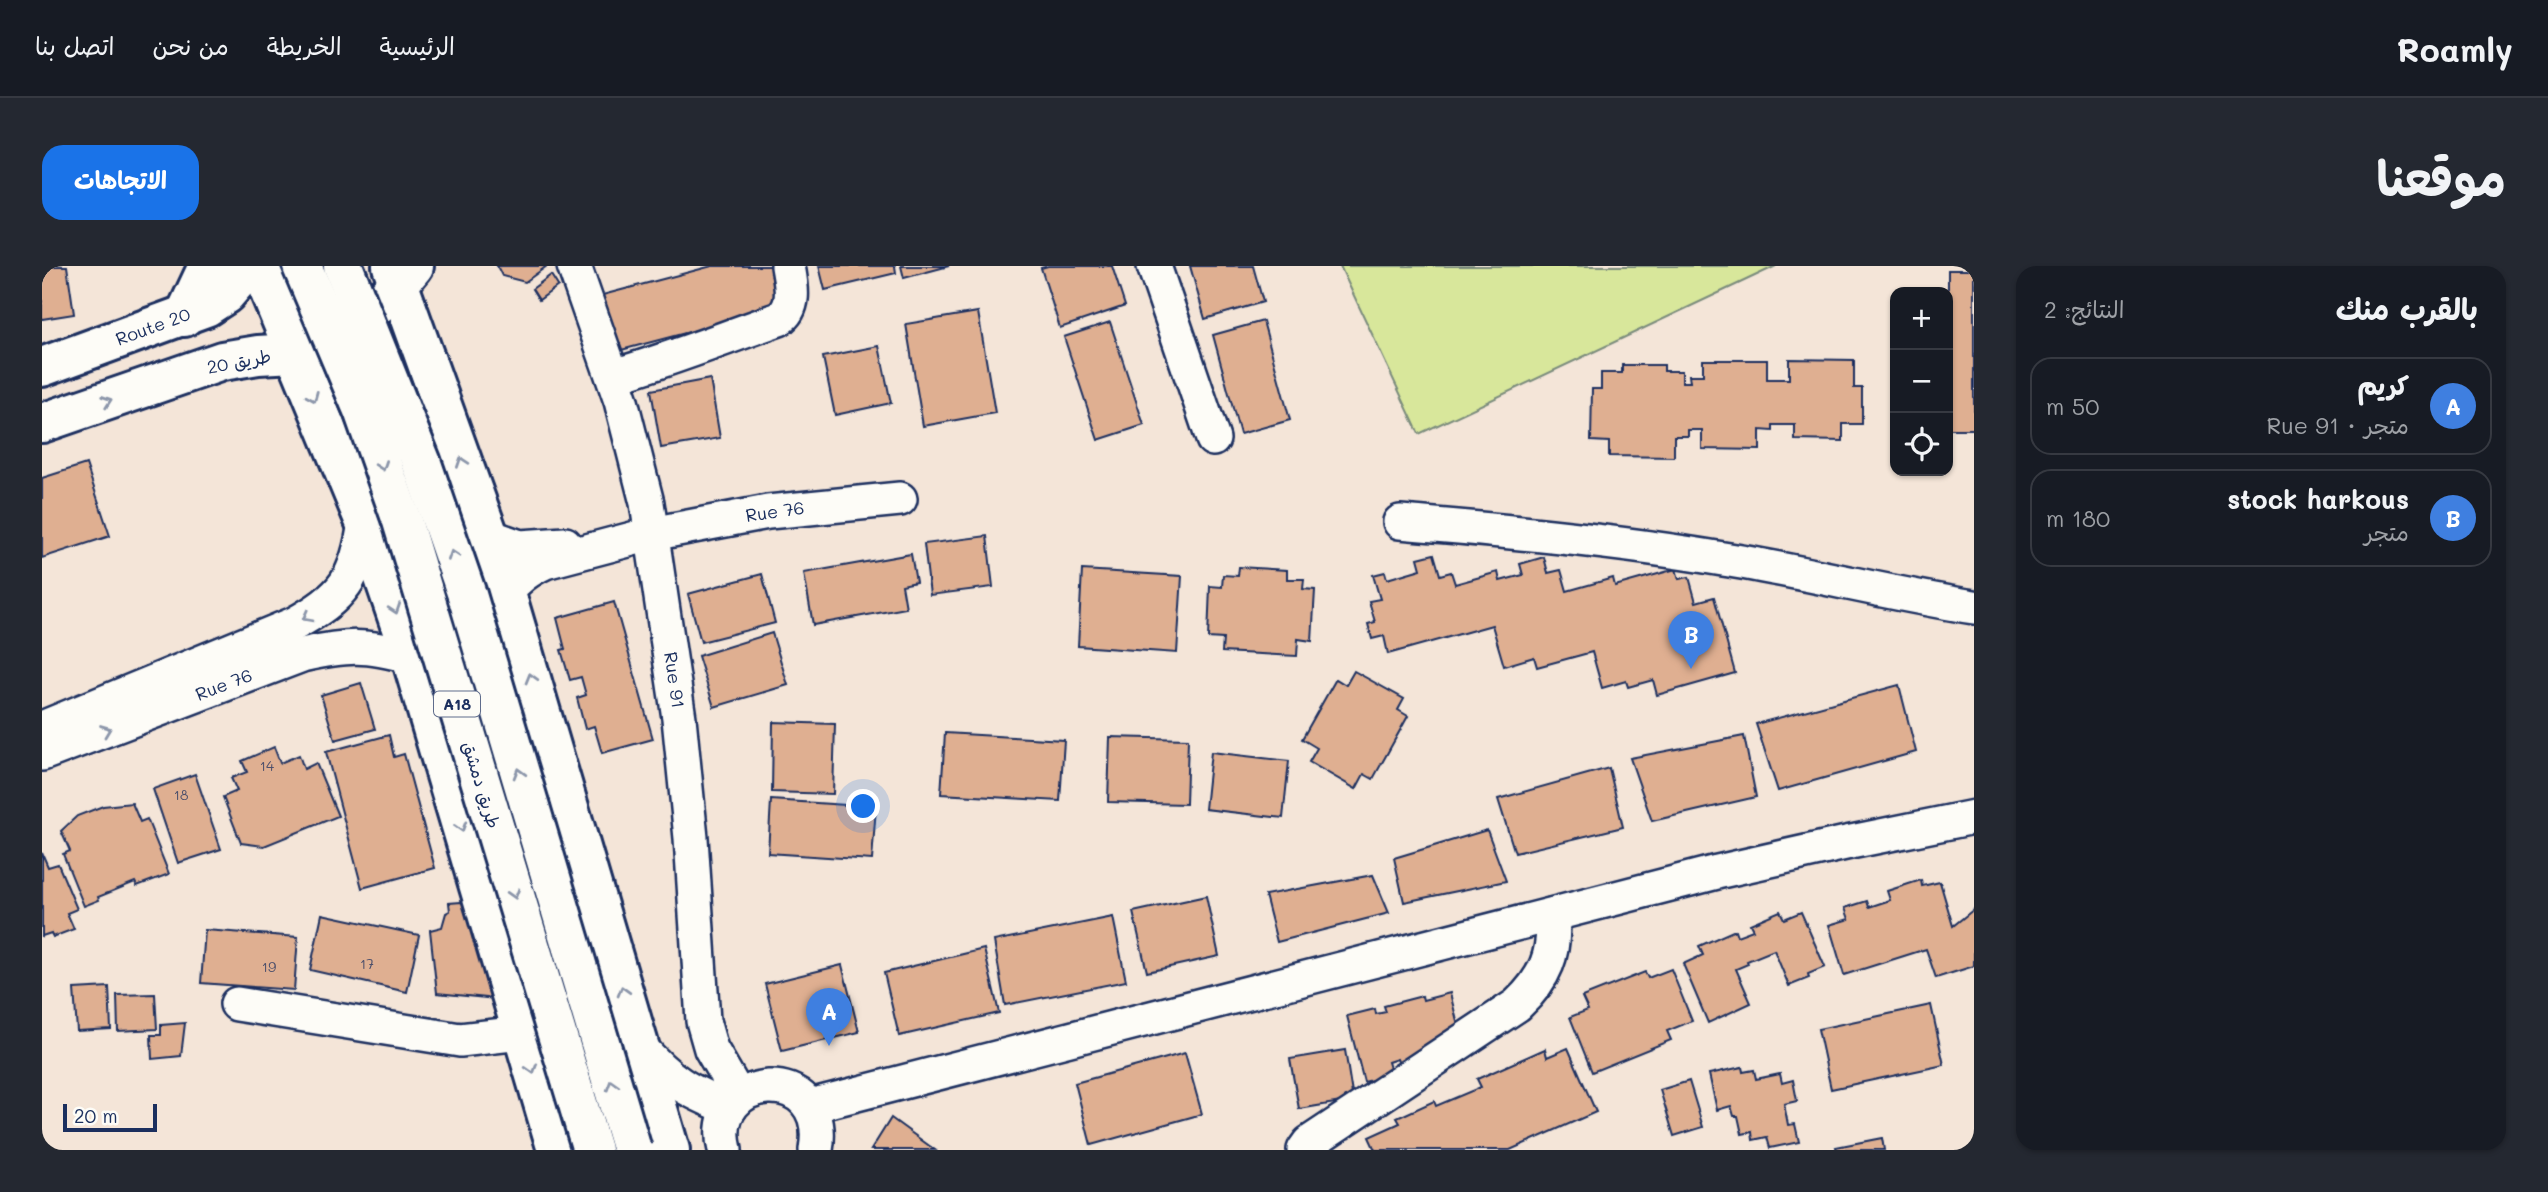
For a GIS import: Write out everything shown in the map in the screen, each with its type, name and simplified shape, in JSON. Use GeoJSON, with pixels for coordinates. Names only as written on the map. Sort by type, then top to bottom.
{"type":"FeatureCollection","features":[{"type":"Feature","properties":{"kind":"main road"},"geometry":{"type":"LineString","coordinates":[[184,317],[208,266]]}},
{"type":"Feature","properties":{"kind":"main road","name":"Route 20"},"geometry":{"type":"LineString","coordinates":[[42,367],[206,307],[226,294],[250,266]]}},
{"type":"Feature","properties":{"kind":"main road"},"geometry":{"type":"LineString","coordinates":[[259,266],[365,522],[411,657],[557,1150]]}},
{"type":"Feature","properties":{"kind":"main road","name":"طريق دمشق"},"geometry":{"type":"LineString","coordinates":[[302,266],[363,410],[402,521],[592,1150]]}},
{"type":"Feature","properties":{"kind":"main road","name":"A18"},"geometry":{"type":"LineString","coordinates":[[343,266],[421,461],[467,595],[632,1150]]}},
{"type":"Feature","properties":{"kind":"main road"},"geometry":{"type":"LineString","coordinates":[[402,272],[489,536],[670,1150]]}},
{"type":"Feature","properties":{"kind":"main road","name":"طريق 20"},"geometry":{"type":"LineString","coordinates":[[42,423],[222,361],[295,353],[350,325],[402,272]]}},
{"type":"Feature","properties":{"kind":"street","name":"Rue 91"},"geometry":{"type":"LineString","coordinates":[[574,266],[613,376],[640,468],[679,718],[691,838],[703,1021],[711,1049],[734,1103]]}},
{"type":"Feature","properties":{"kind":"street"},"geometry":{"type":"LineString","coordinates":[[613,376],[657,363],[779,318],[785,314],[792,298],[788,266]]}},
{"type":"Feature","properties":{"kind":"street"},"geometry":{"type":"LineString","coordinates":[[1154,266],[1213,439]]}},
{"type":"Feature","properties":{"kind":"street","name":"Rue 76"},"geometry":{"type":"LineString","coordinates":[[489,536],[504,543],[537,547],[651,534],[768,512],[900,499]]}},
{"type":"Feature","properties":{"kind":"street","name":"Rue 76"},"geometry":{"type":"LineString","coordinates":[[42,754],[265,652],[295,624],[323,608],[346,584],[360,555],[365,522]]}},
{"type":"Feature","properties":{"kind":"street"},"geometry":{"type":"LineString","coordinates":[[1400,522],[1541,534],[1724,559],[1974,607]]}},
{"type":"Feature","properties":{"kind":"street","name":"Rue 76"},"geometry":{"type":"LineString","coordinates":[[506,592],[530,569],[545,562],[651,534]]}},
{"type":"Feature","properties":{"kind":"street","name":"Rue 76"},"geometry":{"type":"LineString","coordinates":[[42,728],[99,704],[265,652],[302,655],[338,647],[375,647],[411,657]]}},
{"type":"Feature","properties":{"kind":"street","name":"Rue 76"},"geometry":{"type":"LineString","coordinates":[[42,742],[99,704]]}},
{"type":"Feature","properties":{"kind":"street"},"geometry":{"type":"LineString","coordinates":[[810,1106],[1717,872],[1974,817]]}},
{"type":"Feature","properties":{"kind":"street"},"geometry":{"type":"LineString","coordinates":[[1304,1150],[1309,1143],[1517,1005],[1532,991],[1544,974],[1551,955],[1554,936],[1552,915]]}},
{"type":"Feature","properties":{"kind":"street"},"geometry":{"type":"LineString","coordinates":[[237,1004],[460,1040],[522,1033]]}},
{"type":"Feature","properties":{"kind":"street"},"geometry":{"type":"LineString","coordinates":[[639,1046],[680,1086],[697,1096],[734,1103]]}},
{"type":"Feature","properties":{"kind":"street"},"geometry":{"type":"LineString","coordinates":[[724,1150],[724,1121],[734,1103],[763,1086],[789,1090],[810,1106],[817,1120],[816,1150]]}},
{"type":"Feature","properties":{"kind":"green space"},"geometry":{"type":"Polygon","coordinates":[[[1340,266],[1776,266],[1419,434],[1340,266]]]}},
{"type":"Feature","properties":{"kind":"building"},"geometry":{"type":"Polygon","coordinates":[[[42,266],[67,266],[74,314],[42,319],[42,266]]]}},
{"type":"Feature","properties":{"kind":"building"},"geometry":{"type":"Polygon","coordinates":[[[497,266],[547,266],[525,282],[502,276],[497,266]]]}},
{"type":"Feature","properties":{"kind":"building"},"geometry":{"type":"Polygon","coordinates":[[[712,266],[777,266],[787,306],[610,353],[595,297],[712,266]]]}},
{"type":"Feature","properties":{"kind":"building"},"geometry":{"type":"Polygon","coordinates":[[[819,266],[895,266],[896,273],[825,290],[819,266]]]}},
{"type":"Feature","properties":{"kind":"building"},"geometry":{"type":"Polygon","coordinates":[[[901,266],[949,266],[904,278],[901,266]]]}},
{"type":"Feature","properties":{"kind":"building"},"geometry":{"type":"Polygon","coordinates":[[[1112,266],[1125,306],[1060,328],[1041,268],[1112,266]]]}},
{"type":"Feature","properties":{"kind":"building"},"geometry":{"type":"Polygon","coordinates":[[[1190,266],[1253,266],[1263,302],[1205,319],[1190,266]]]}},
{"type":"Feature","properties":{"kind":"building"},"geometry":{"type":"Polygon","coordinates":[[[1948,270],[1974,270],[1974,429],[1953,429],[1953,287],[1948,287],[1948,270]]]}},
{"type":"Feature","properties":{"kind":"building"},"geometry":{"type":"Polygon","coordinates":[[[551,275],[558,286],[539,300],[532,289],[551,275]]]}},
{"type":"Feature","properties":{"kind":"building"},"geometry":{"type":"Polygon","coordinates":[[[978,312],[995,413],[923,426],[906,324],[978,312]]]}},
{"type":"Feature","properties":{"kind":"building"},"geometry":{"type":"Polygon","coordinates":[[[1263,321],[1290,420],[1240,434],[1213,335],[1263,321]]]}},
{"type":"Feature","properties":{"kind":"building"},"geometry":{"type":"Polygon","coordinates":[[[1110,322],[1144,425],[1098,440],[1064,337],[1110,322]]]}},
{"type":"Feature","properties":{"kind":"building"},"geometry":{"type":"Polygon","coordinates":[[[879,346],[891,403],[835,415],[823,357],[879,346]]]}},
{"type":"Feature","properties":{"kind":"building"},"geometry":{"type":"Polygon","coordinates":[[[1789,359],[1854,360],[1854,388],[1862,388],[1862,424],[1843,424],[1843,441],[1795,440],[1795,425],[1773,425],[1773,431],[1760,430],[1760,450],[1702,449],[1702,430],[1688,430],[1688,436],[1674,436],[1674,457],[1609,456],[1609,442],[1591,441],[1592,389],[1601,389],[1601,373],[1622,373],[1622,365],[1664,365],[1664,371],[1682,371],[1682,382],[1690,382],[1689,375],[1703,375],[1703,360],[1767,360],[1767,379],[1789,379],[1789,359]]]}},
{"type":"Feature","properties":{"kind":"building"},"geometry":{"type":"Polygon","coordinates":[[[710,379],[720,438],[661,448],[651,390],[710,379]]]}},
{"type":"Feature","properties":{"kind":"building"},"geometry":{"type":"Polygon","coordinates":[[[86,464],[110,536],[42,558],[42,478],[86,464]]]}},
{"type":"Feature","properties":{"kind":"building"},"geometry":{"type":"Polygon","coordinates":[[[987,536],[993,587],[930,595],[924,544],[987,536]]]}},
{"type":"Feature","properties":{"kind":"building"},"geometry":{"type":"Polygon","coordinates":[[[911,554],[916,582],[902,585],[906,608],[813,625],[804,573],[911,554]]]}},
{"type":"Feature","properties":{"kind":"building"},"geometry":{"type":"Polygon","coordinates":[[[1434,554],[1440,575],[1451,572],[1455,584],[1498,572],[1500,581],[1523,575],[1520,564],[1544,557],[1548,573],[1561,570],[1567,591],[1613,578],[1615,586],[1676,569],[1679,579],[1689,577],[1696,602],[1714,597],[1735,673],[1657,695],[1653,680],[1628,687],[1626,681],[1602,688],[1592,652],[1537,667],[1534,657],[1504,666],[1492,625],[1388,654],[1384,636],[1372,639],[1368,624],[1375,622],[1369,601],[1380,599],[1373,575],[1385,572],[1387,579],[1421,569],[1418,558],[1434,554]]]}},
{"type":"Feature","properties":{"kind":"building"},"geometry":{"type":"Polygon","coordinates":[[[1239,567],[1287,570],[1287,579],[1304,579],[1303,589],[1315,590],[1312,641],[1298,639],[1297,656],[1222,652],[1223,639],[1208,638],[1210,586],[1222,587],[1223,575],[1238,576],[1239,567]]]}},
{"type":"Feature","properties":{"kind":"building"},"geometry":{"type":"Polygon","coordinates":[[[1082,570],[1182,576],[1177,653],[1078,646],[1082,570]]]}},
{"type":"Feature","properties":{"kind":"building"},"geometry":{"type":"Polygon","coordinates":[[[762,574],[775,623],[701,642],[688,594],[762,574]]]}},
{"type":"Feature","properties":{"kind":"building"},"geometry":{"type":"Polygon","coordinates":[[[614,602],[653,739],[602,753],[594,726],[585,729],[577,698],[586,695],[581,677],[570,680],[561,650],[565,649],[557,618],[614,602]]]}},
{"type":"Feature","properties":{"kind":"building"},"geometry":{"type":"Polygon","coordinates":[[[772,633],[788,685],[714,707],[698,656],[772,633]]]}},
{"type":"Feature","properties":{"kind":"building"},"geometry":{"type":"Polygon","coordinates":[[[1354,671],[1404,699],[1398,710],[1408,716],[1373,779],[1364,774],[1356,789],[1309,762],[1317,748],[1302,739],[1336,679],[1346,685],[1354,671]]]}},
{"type":"Feature","properties":{"kind":"building"},"geometry":{"type":"Polygon","coordinates":[[[361,683],[375,729],[335,740],[321,695],[361,683]]]}},
{"type":"Feature","properties":{"kind":"building"},"geometry":{"type":"Polygon","coordinates":[[[1899,685],[1916,752],[1778,791],[1756,724],[1899,685]]]}},
{"type":"Feature","properties":{"kind":"building"},"geometry":{"type":"Polygon","coordinates":[[[773,722],[835,724],[833,794],[772,792],[773,722]]]}},
{"type":"Feature","properties":{"kind":"building"},"geometry":{"type":"Polygon","coordinates":[[[945,733],[1064,740],[1060,801],[941,794],[945,733]]]}},
{"type":"Feature","properties":{"kind":"building"},"geometry":{"type":"Polygon","coordinates":[[[389,735],[394,757],[404,754],[435,868],[362,888],[326,752],[389,735]]]}},
{"type":"Feature","properties":{"kind":"building"},"geometry":{"type":"Polygon","coordinates":[[[1744,736],[1756,797],[1652,821],[1630,758],[1744,736]]]}},
{"type":"Feature","properties":{"kind":"building"},"geometry":{"type":"Polygon","coordinates":[[[1110,737],[1188,739],[1186,804],[1108,802],[1110,737]]]}},
{"type":"Feature","properties":{"kind":"building"},"geometry":{"type":"Polygon","coordinates":[[[274,747],[280,763],[299,755],[304,769],[316,763],[338,816],[264,846],[241,843],[223,797],[237,791],[231,778],[247,772],[242,761],[274,747]]]}},
{"type":"Feature","properties":{"kind":"building"},"geometry":{"type":"Polygon","coordinates":[[[1211,752],[1289,761],[1283,818],[1205,809],[1211,752]]]}},
{"type":"Feature","properties":{"kind":"building"},"geometry":{"type":"Polygon","coordinates":[[[1609,768],[1623,827],[1515,853],[1498,799],[1609,768]]]}},
{"type":"Feature","properties":{"kind":"building"},"geometry":{"type":"Polygon","coordinates":[[[195,774],[221,849],[178,863],[153,789],[195,774]]]}},
{"type":"Feature","properties":{"kind":"building"},"geometry":{"type":"Polygon","coordinates":[[[771,800],[876,807],[872,860],[768,853],[771,800]]]}},
{"type":"Feature","properties":{"kind":"building"},"geometry":{"type":"Polygon","coordinates":[[[132,803],[140,822],[147,819],[169,874],[137,886],[135,882],[98,897],[99,900],[84,906],[63,854],[70,851],[61,831],[77,816],[103,806],[132,803]]]}},
{"type":"Feature","properties":{"kind":"building"},"geometry":{"type":"Polygon","coordinates":[[[1487,830],[1506,881],[1404,902],[1394,858],[1487,830]]]}},
{"type":"Feature","properties":{"kind":"building"},"geometry":{"type":"Polygon","coordinates":[[[42,853],[48,867],[58,864],[77,909],[67,913],[74,929],[53,937],[51,933],[42,936],[42,853]]]}},
{"type":"Feature","properties":{"kind":"building"},"geometry":{"type":"Polygon","coordinates":[[[1373,875],[1389,913],[1277,942],[1265,895],[1373,875]]]}},
{"type":"Feature","properties":{"kind":"building"},"geometry":{"type":"Polygon","coordinates":[[[1921,880],[1922,886],[1940,882],[1953,926],[1974,909],[1974,966],[1936,978],[1926,949],[1844,975],[1829,925],[1849,919],[1845,908],[1867,901],[1869,907],[1890,900],[1887,891],[1921,880]]]}},
{"type":"Feature","properties":{"kind":"building"},"geometry":{"type":"Polygon","coordinates":[[[1206,896],[1219,956],[1147,972],[1133,912],[1206,896]]]}},
{"type":"Feature","properties":{"kind":"building"},"geometry":{"type":"Polygon","coordinates":[[[449,903],[471,905],[497,999],[437,993],[430,930],[442,927],[446,913],[450,911],[449,903]]]}},
{"type":"Feature","properties":{"kind":"building"},"geometry":{"type":"Polygon","coordinates":[[[1780,911],[1784,919],[1801,912],[1825,967],[1808,974],[1809,978],[1789,986],[1774,950],[1747,961],[1748,964],[1736,969],[1751,1003],[1708,1023],[1683,964],[1703,955],[1699,946],[1735,930],[1737,936],[1753,930],[1750,924],[1780,911]]]}},
{"type":"Feature","properties":{"kind":"building"},"geometry":{"type":"Polygon","coordinates":[[[322,914],[419,935],[407,992],[310,970],[322,914]]]}},
{"type":"Feature","properties":{"kind":"building"},"geometry":{"type":"Polygon","coordinates":[[[1113,917],[1126,981],[1005,1005],[994,941],[1113,917]]]}},
{"type":"Feature","properties":{"kind":"building"},"geometry":{"type":"Polygon","coordinates":[[[205,930],[298,937],[294,990],[201,983],[205,930]]]}},
{"type":"Feature","properties":{"kind":"building"},"geometry":{"type":"Polygon","coordinates":[[[984,949],[999,1013],[899,1036],[884,973],[984,949]]]}},
{"type":"Feature","properties":{"kind":"building"},"geometry":{"type":"Polygon","coordinates":[[[842,965],[859,1032],[782,1051],[765,984],[842,965]]]}},
{"type":"Feature","properties":{"kind":"building"},"geometry":{"type":"Polygon","coordinates":[[[1671,969],[1692,1021],[1667,1031],[1671,1040],[1592,1072],[1570,1017],[1588,1010],[1582,997],[1645,972],[1648,978],[1671,969]]]}},
{"type":"Feature","properties":{"kind":"building"},"geometry":{"type":"Polygon","coordinates":[[[109,987],[111,1029],[77,1031],[74,989],[109,987]]]}},
{"type":"Feature","properties":{"kind":"building"},"geometry":{"type":"Polygon","coordinates":[[[1450,993],[1461,1037],[1399,1064],[1397,1059],[1388,1062],[1392,1075],[1364,1082],[1347,1016],[1375,1009],[1376,1014],[1386,1012],[1384,1006],[1422,996],[1423,1000],[1450,993]]]}},
{"type":"Feature","properties":{"kind":"building"},"geometry":{"type":"Polygon","coordinates":[[[155,994],[157,1029],[118,1031],[117,995],[155,994]]]}},
{"type":"Feature","properties":{"kind":"building"},"geometry":{"type":"Polygon","coordinates":[[[1931,1005],[1944,1065],[1831,1089],[1818,1029],[1931,1005]]]}},
{"type":"Feature","properties":{"kind":"building"},"geometry":{"type":"Polygon","coordinates":[[[185,1023],[181,1056],[152,1059],[151,1035],[161,1035],[161,1025],[185,1023]]]}},
{"type":"Feature","properties":{"kind":"building"},"geometry":{"type":"Polygon","coordinates":[[[1568,1048],[1596,1112],[1510,1150],[1375,1150],[1369,1137],[1400,1123],[1397,1118],[1434,1101],[1436,1106],[1481,1087],[1477,1079],[1545,1049],[1547,1057],[1568,1048]]]}},
{"type":"Feature","properties":{"kind":"building"},"geometry":{"type":"Polygon","coordinates":[[[1345,1050],[1353,1100],[1299,1109],[1290,1059],[1345,1050]]]}},
{"type":"Feature","properties":{"kind":"building"},"geometry":{"type":"Polygon","coordinates":[[[1185,1053],[1202,1114],[1091,1145],[1075,1083],[1185,1053]]]}},
{"type":"Feature","properties":{"kind":"building"},"geometry":{"type":"Polygon","coordinates":[[[1742,1067],[1743,1072],[1754,1070],[1756,1079],[1780,1074],[1782,1083],[1793,1080],[1797,1101],[1784,1104],[1788,1125],[1795,1124],[1799,1142],[1770,1148],[1767,1137],[1753,1140],[1752,1132],[1742,1134],[1738,1116],[1734,1116],[1731,1106],[1717,1110],[1709,1074],[1742,1067]]]}},
{"type":"Feature","properties":{"kind":"building"},"geometry":{"type":"Polygon","coordinates":[[[1689,1081],[1703,1127],[1674,1136],[1660,1090],[1689,1081]]]}},
{"type":"Feature","properties":{"kind":"building"},"geometry":{"type":"Polygon","coordinates":[[[891,1118],[935,1150],[871,1150],[891,1118]]]}},
{"type":"Feature","properties":{"kind":"building"},"geometry":{"type":"Polygon","coordinates":[[[1882,1138],[1884,1150],[1837,1150],[1836,1147],[1882,1138]]]}},
{"type":"Feature","properties":{"kind":"place","name":"stock harkous"},"geometry":{"type":"Point","coordinates":[1691,669]}},
{"type":"Feature","properties":{"kind":"place","name":"كريم"},"geometry":{"type":"Point","coordinates":[829,1046]}}]}
